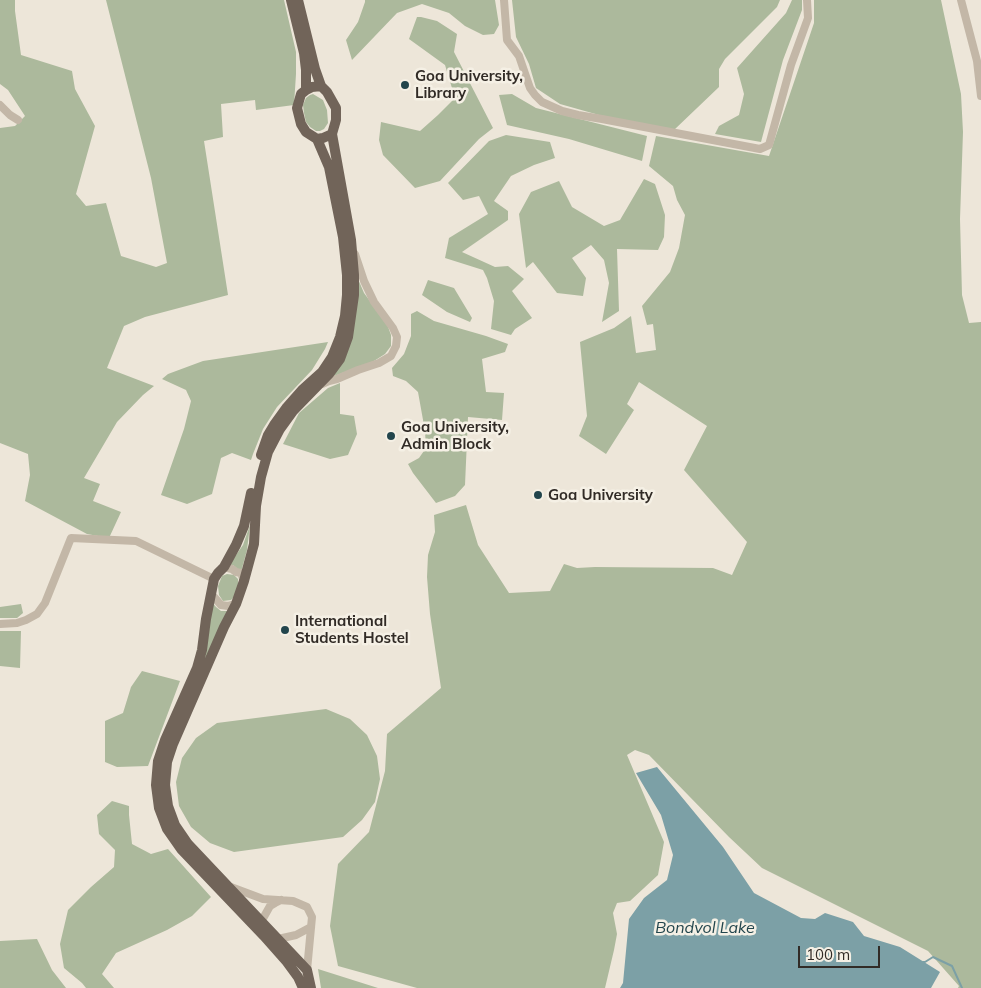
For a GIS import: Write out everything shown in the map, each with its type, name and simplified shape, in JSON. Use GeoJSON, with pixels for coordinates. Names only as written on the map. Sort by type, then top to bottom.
{"type":"FeatureCollection","features":[{"type":"Feature","properties":{"kind":"main road"},"geometry":{"type":"LineString","coordinates":[[290,0],[304,53],[306,90]]}},
{"type":"Feature","properties":{"kind":"main road"},"geometry":{"type":"LineString","coordinates":[[298,0],[314,68],[321,86],[327,92],[336,108],[336,120],[332,134],[351,240],[354,275],[354,294],[348,337],[340,359],[329,374],[293,411],[280,428],[268,452],[256,506],[254,544],[244,581],[236,604],[173,744],[167,762],[165,785],[168,806],[175,825],[188,844],[287,962],[298,977],[303,988]]}},
{"type":"Feature","properties":{"kind":"main road"},"geometry":{"type":"LineString","coordinates":[[311,988],[307,970],[261,922],[181,849],[167,829],[159,808],[156,785],[158,760],[165,740],[198,668],[213,588],[218,573],[224,567],[244,526],[254,476],[268,435],[288,407],[310,382],[322,372],[332,357],[340,337],[345,316],[347,295],[343,237],[329,166],[317,140],[306,132],[301,124],[297,108],[301,94],[312,87],[321,86]]}},
{"type":"Feature","properties":{"kind":"main road"},"geometry":{"type":"LineString","coordinates":[[317,140],[332,134]]}},
{"type":"Feature","properties":{"kind":"street"},"geometry":{"type":"LineString","coordinates":[[504,0],[507,40],[519,56],[530,88],[542,102],[562,111],[578,115],[760,149],[769,145],[808,18],[807,0]]}},
{"type":"Feature","properties":{"kind":"street"},"geometry":{"type":"LineString","coordinates":[[961,0],[977,61],[981,96]]}},
{"type":"Feature","properties":{"kind":"street"},"geometry":{"type":"LineString","coordinates":[[0,105],[18,120]]}},
{"type":"Feature","properties":{"kind":"street"},"geometry":{"type":"LineString","coordinates":[[319,385],[379,363],[391,356],[396,346],[397,337],[374,302],[364,281],[351,240]]}},
{"type":"Feature","properties":{"kind":"street"},"geometry":{"type":"LineString","coordinates":[[0,624],[17,623],[37,614],[44,603],[71,538],[136,541],[213,588],[221,605],[236,604]]}},
{"type":"Feature","properties":{"kind":"street"},"geometry":{"type":"LineString","coordinates":[[224,567],[241,573],[244,581]]}},
{"type":"Feature","properties":{"kind":"street"},"geometry":{"type":"LineString","coordinates":[[227,890],[263,898],[293,901],[307,907],[312,917],[307,970]]}},
{"type":"Feature","properties":{"kind":"street"},"geometry":{"type":"LineString","coordinates":[[261,922],[270,906],[281,900]]}},
{"type":"Feature","properties":{"kind":"street"},"geometry":{"type":"LineString","coordinates":[[278,939],[296,935],[311,927]]}},
{"type":"Feature","properties":{"kind":"green space"},"geometry":{"type":"Polygon","coordinates":[[[0,0],[15,0],[21,55],[72,71],[75,89],[95,126],[76,194],[86,206],[106,203],[121,256],[156,267],[167,263],[151,178],[106,0],[284,0],[296,52],[294,105],[256,110],[255,100],[221,104],[223,137],[204,141],[228,295],[145,317],[124,326],[107,368],[154,386],[117,422],[84,478],[100,484],[93,501],[121,512],[109,538],[87,534],[25,501],[30,475],[28,454],[0,443],[0,128],[15,126],[25,116],[8,90],[0,84],[0,0]]]}},
{"type":"Feature","properties":{"kind":"green space"},"geometry":{"type":"Polygon","coordinates":[[[365,0],[495,0],[499,25],[494,34],[483,35],[465,26],[449,13],[422,4],[397,13],[352,60],[346,40],[358,22],[365,0]]]}},
{"type":"Feature","properties":{"kind":"green space"},"geometry":{"type":"Polygon","coordinates":[[[512,0],[780,0],[777,7],[725,59],[719,69],[719,87],[674,130],[599,115],[560,104],[536,88],[529,64],[516,37],[512,0]]]}},
{"type":"Feature","properties":{"kind":"green space"},"geometry":{"type":"Polygon","coordinates":[[[792,0],[802,0],[802,10],[783,60],[761,142],[715,134],[719,126],[739,115],[744,94],[737,68],[786,13],[792,0]]]}},
{"type":"Feature","properties":{"kind":"green space"},"geometry":{"type":"Polygon","coordinates":[[[814,0],[941,0],[961,94],[963,132],[960,219],[962,295],[969,323],[981,322],[981,988],[958,988],[959,986],[928,951],[762,868],[649,755],[635,750],[627,755],[664,842],[658,875],[630,901],[617,903],[613,913],[617,934],[605,988],[417,988],[338,966],[330,926],[338,864],[369,832],[385,771],[387,734],[441,688],[430,614],[427,577],[428,555],[435,532],[434,515],[466,505],[478,545],[509,593],[550,591],[564,564],[577,568],[713,568],[732,575],[747,542],[684,470],[707,426],[639,382],[627,404],[634,410],[606,454],[579,436],[587,416],[580,342],[614,328],[631,316],[636,353],[656,350],[653,324],[647,325],[642,306],[670,272],[679,248],[685,215],[677,200],[673,186],[649,166],[656,136],[769,156],[814,23],[814,0]]]}},
{"type":"Feature","properties":{"kind":"green space"},"geometry":{"type":"Polygon","coordinates":[[[417,17],[437,21],[457,34],[454,52],[493,128],[479,139],[440,181],[415,188],[383,155],[379,140],[381,122],[420,131],[455,98],[445,65],[409,39],[417,17]]]}},
{"type":"Feature","properties":{"kind":"green space"},"geometry":{"type":"Polygon","coordinates":[[[313,94],[323,100],[327,110],[328,123],[320,131],[310,127],[306,122],[304,113],[303,105],[306,98],[313,94]]]}},
{"type":"Feature","properties":{"kind":"green space"},"geometry":{"type":"Polygon","coordinates":[[[512,94],[536,108],[647,136],[642,161],[569,139],[507,125],[499,95],[512,94]]]}},
{"type":"Feature","properties":{"kind":"green space"},"geometry":{"type":"Polygon","coordinates":[[[506,135],[550,142],[555,158],[511,176],[494,201],[508,211],[508,220],[462,252],[495,267],[508,266],[524,279],[512,291],[532,318],[515,329],[511,335],[491,329],[494,301],[483,270],[445,258],[449,238],[488,214],[479,196],[463,200],[448,183],[489,141],[506,135]]]}},
{"type":"Feature","properties":{"kind":"green space"},"geometry":{"type":"Polygon","coordinates":[[[644,179],[655,184],[665,215],[664,237],[658,250],[617,249],[619,311],[602,322],[609,283],[604,260],[591,245],[572,258],[586,278],[583,296],[557,293],[533,262],[526,268],[519,214],[531,192],[559,181],[572,207],[604,226],[620,220],[644,179]]]}},
{"type":"Feature","properties":{"kind":"green space"},"geometry":{"type":"Polygon","coordinates":[[[358,279],[364,293],[387,324],[391,335],[391,346],[385,354],[374,361],[329,378],[358,279]]]}},
{"type":"Feature","properties":{"kind":"green space"},"geometry":{"type":"Polygon","coordinates":[[[428,280],[454,288],[472,318],[470,322],[447,312],[422,295],[428,280]]]}},
{"type":"Feature","properties":{"kind":"green space"},"geometry":{"type":"Polygon","coordinates":[[[417,311],[434,321],[508,344],[505,352],[482,359],[486,392],[504,393],[502,420],[468,417],[465,485],[455,496],[436,503],[408,464],[419,458],[426,448],[418,392],[406,381],[393,376],[392,368],[404,354],[411,336],[411,314],[417,311]]]}},
{"type":"Feature","properties":{"kind":"green space"},"geometry":{"type":"Polygon","coordinates":[[[328,342],[312,370],[277,407],[263,429],[251,460],[232,453],[221,458],[212,494],[187,504],[161,495],[184,429],[191,401],[186,390],[162,379],[168,374],[203,361],[328,342]]]}},
{"type":"Feature","properties":{"kind":"green space"},"geometry":{"type":"Polygon","coordinates":[[[340,383],[340,414],[354,416],[357,434],[348,455],[330,459],[283,444],[299,413],[328,388],[340,383]]]}},
{"type":"Feature","properties":{"kind":"green space"},"geometry":{"type":"Polygon","coordinates":[[[250,525],[247,550],[241,572],[233,565],[229,565],[243,545],[250,525]]]}},
{"type":"Feature","properties":{"kind":"green space"},"geometry":{"type":"Polygon","coordinates":[[[227,574],[234,575],[238,579],[238,586],[235,596],[231,600],[223,601],[219,595],[218,586],[222,576],[227,574]]]}},
{"type":"Feature","properties":{"kind":"green space"},"geometry":{"type":"Polygon","coordinates":[[[212,602],[221,611],[230,611],[195,680],[212,602]]]}},
{"type":"Feature","properties":{"kind":"green space"},"geometry":{"type":"Polygon","coordinates":[[[21,604],[23,613],[17,618],[0,618],[0,607],[21,604]]]}},
{"type":"Feature","properties":{"kind":"green space"},"geometry":{"type":"Polygon","coordinates":[[[0,631],[21,631],[20,668],[0,666],[0,631]]]}},
{"type":"Feature","properties":{"kind":"green space"},"geometry":{"type":"Polygon","coordinates":[[[142,671],[180,681],[148,766],[117,767],[105,762],[105,721],[123,713],[131,687],[142,671]]]}},
{"type":"Feature","properties":{"kind":"green space"},"geometry":{"type":"Polygon","coordinates":[[[326,709],[350,719],[367,735],[377,756],[380,779],[375,802],[362,820],[343,837],[234,852],[210,843],[191,827],[179,806],[176,782],[182,758],[196,738],[217,723],[326,709]]]}},
{"type":"Feature","properties":{"kind":"green space"},"geometry":{"type":"Polygon","coordinates":[[[112,801],[129,806],[132,844],[151,854],[168,849],[211,897],[192,916],[167,930],[116,953],[102,974],[114,988],[86,988],[64,968],[60,944],[68,910],[114,867],[115,850],[99,834],[97,815],[112,801]]]}},
{"type":"Feature","properties":{"kind":"green space"},"geometry":{"type":"Polygon","coordinates":[[[37,939],[52,970],[66,988],[0,988],[0,941],[37,939]]]}},
{"type":"Feature","properties":{"kind":"green space"},"geometry":{"type":"Polygon","coordinates":[[[318,969],[378,988],[321,988],[318,969]]]}},
{"type":"Feature","properties":{"kind":"water","name":"Bondvol Lake"},"geometry":{"type":"Polygon","coordinates":[[[657,767],[723,847],[754,893],[801,918],[815,919],[825,913],[853,922],[864,936],[900,947],[940,972],[931,988],[620,988],[623,983],[629,919],[644,898],[667,880],[673,855],[661,815],[636,773],[657,767]]]}},
{"type":"Feature","properties":{"kind":"waterway"},"geometry":{"type":"LineString","coordinates":[[923,962],[933,957],[952,966],[962,988]]}},
{"type":"Feature","properties":{"kind":"place","name":"Goa University, Library"},"geometry":{"type":"Point","coordinates":[405,85]}},
{"type":"Feature","properties":{"kind":"place","name":"Goa University, Admin Block"},"geometry":{"type":"Point","coordinates":[391,436]}},
{"type":"Feature","properties":{"kind":"place","name":"Goa University"},"geometry":{"type":"Point","coordinates":[538,495]}},
{"type":"Feature","properties":{"kind":"place","name":"International Students Hostel"},"geometry":{"type":"Point","coordinates":[285,630]}}]}
